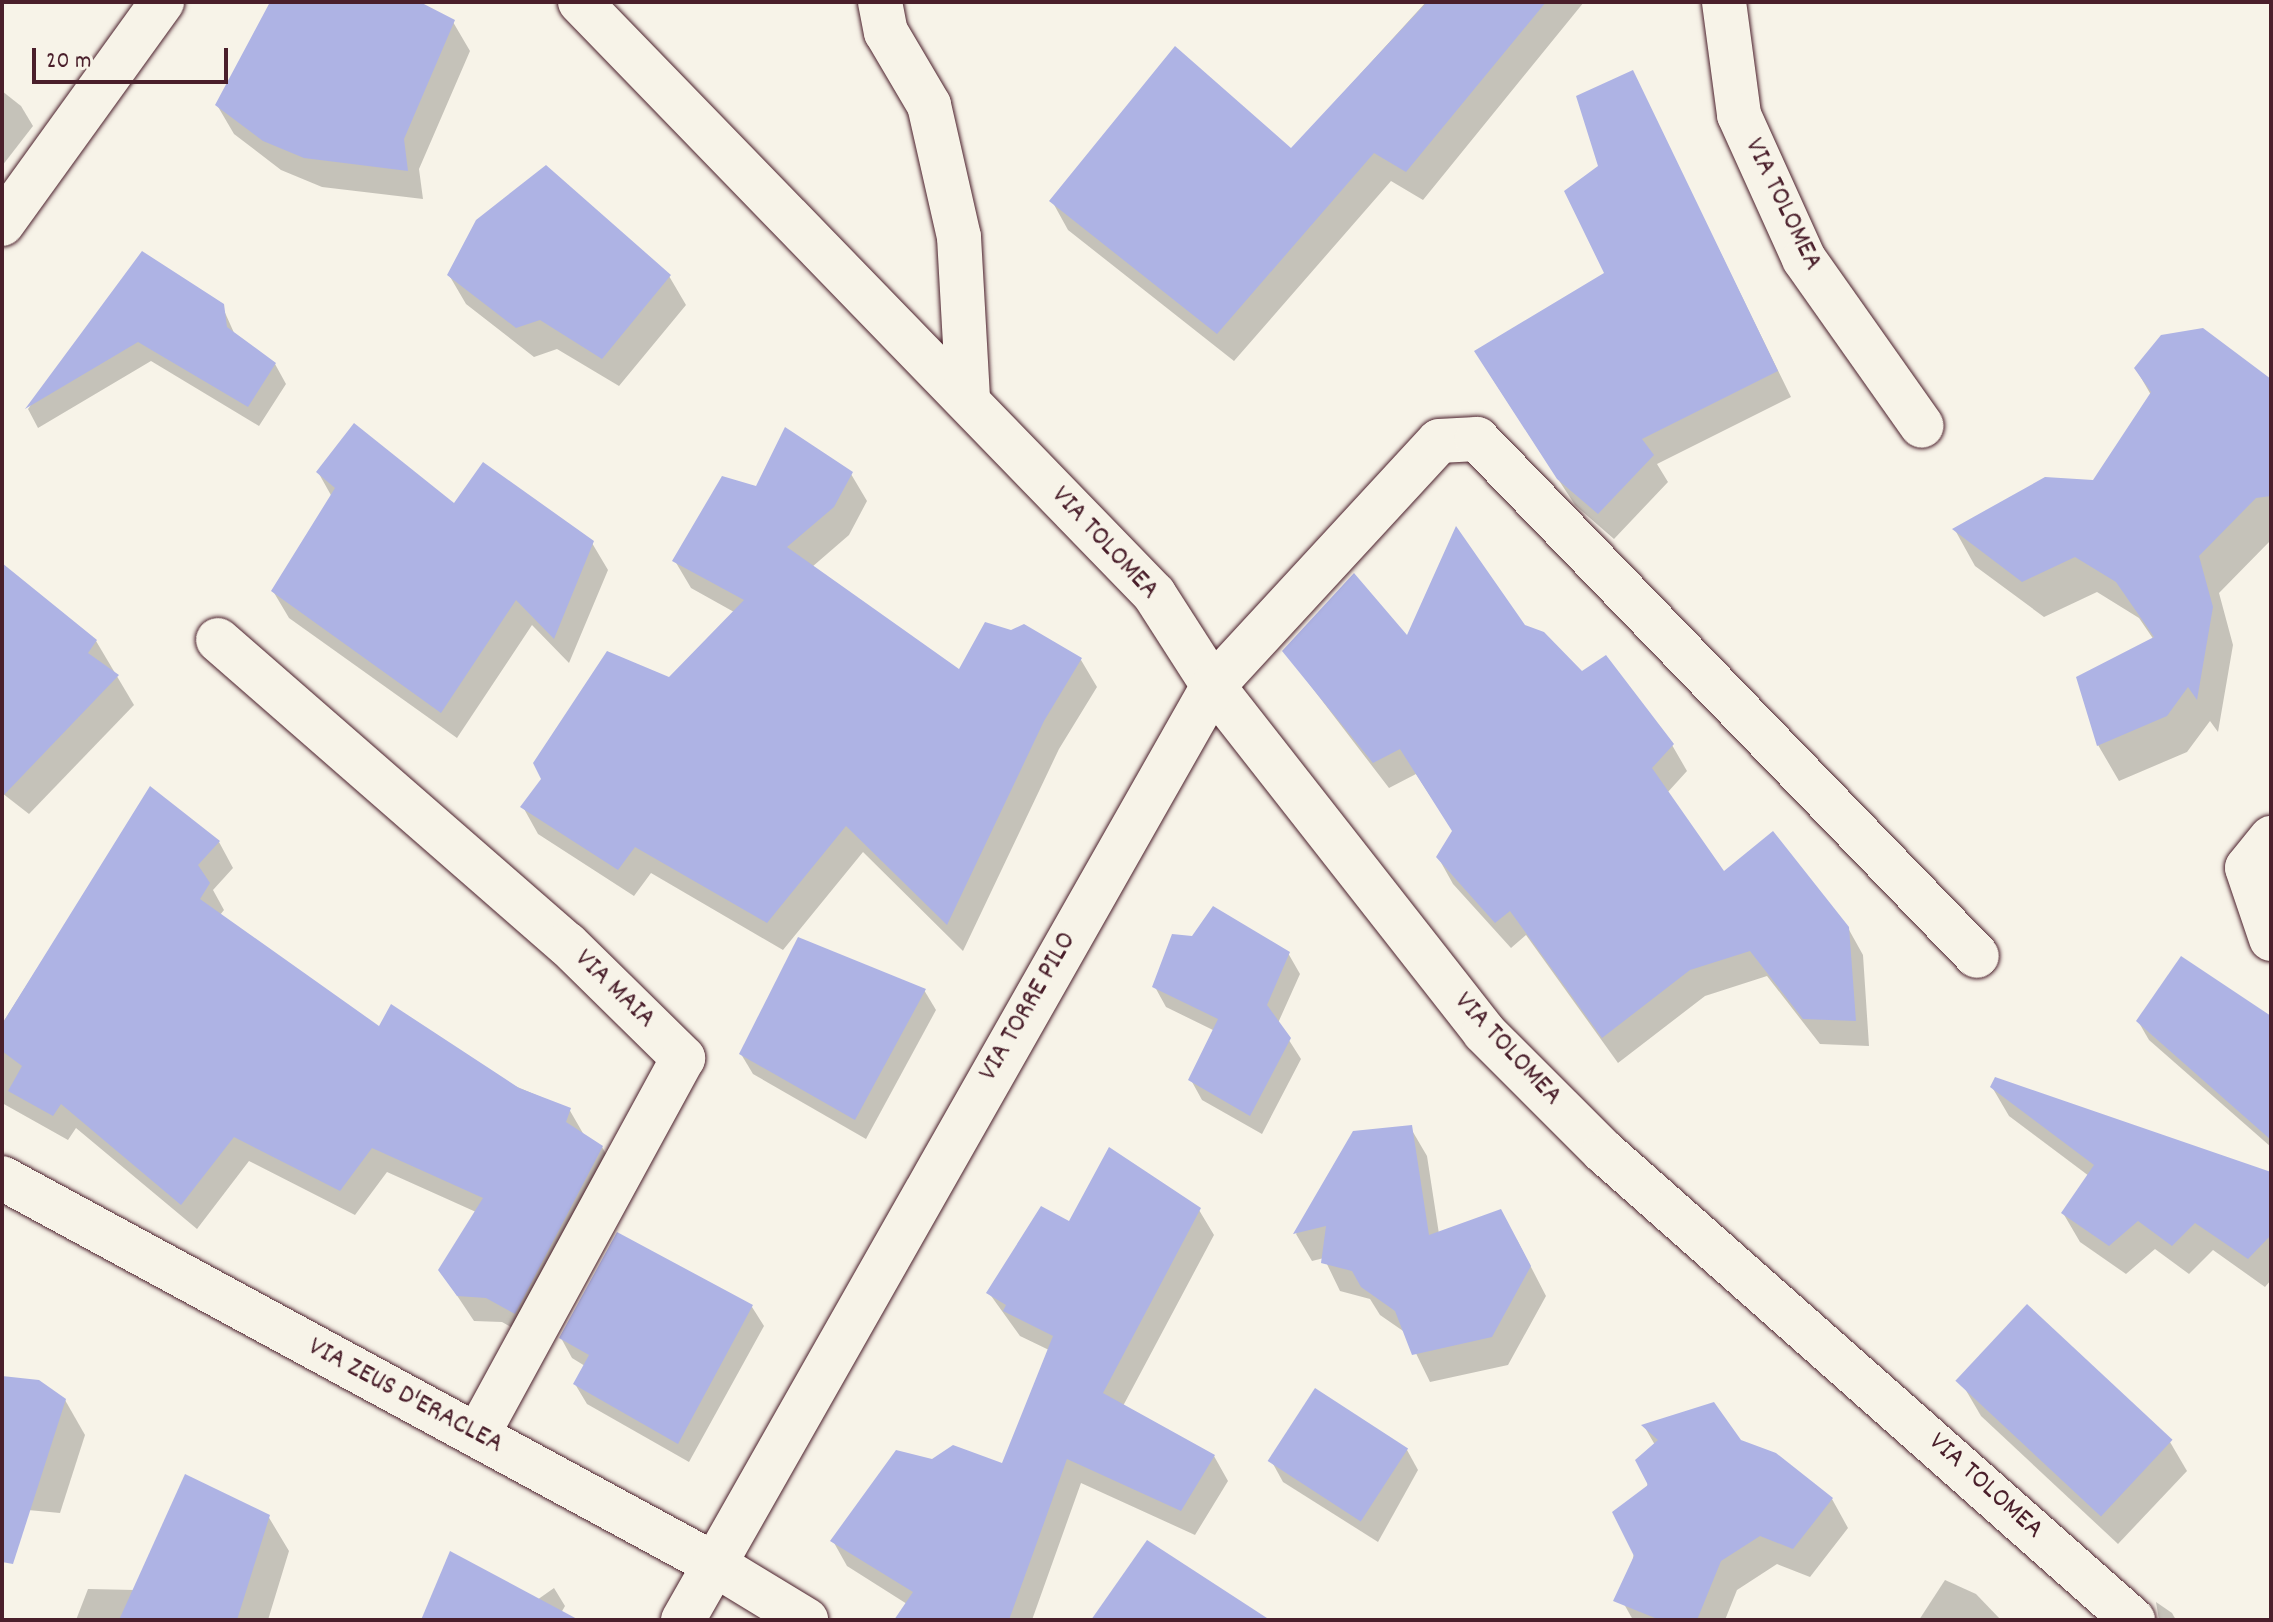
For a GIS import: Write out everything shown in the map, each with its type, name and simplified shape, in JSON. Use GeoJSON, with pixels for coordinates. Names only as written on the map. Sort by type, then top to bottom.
{"type":"FeatureCollection","features":[{"type":"Feature","properties":{"kind":"street"},"geometry":{"type":"LineString","coordinates":[[2,224],[162,2]]}},
{"type":"Feature","properties":{"kind":"street","name":"VIA TOLOMEA"},"geometry":{"type":"LineString","coordinates":[[580,2],[968,398],[1154,594],[1213,686],[1484,1032],[1603,1151],[2133,1620]]}},
{"type":"Feature","properties":{"kind":"street"},"geometry":{"type":"LineString","coordinates":[[880,2],[886,32],[929,105],[956,222],[968,398]]}},
{"type":"Feature","properties":{"kind":"street","name":"VIA TOLOMEA"},"geometry":{"type":"LineString","coordinates":[[1724,2],[1739,115],[1804,259],[1922,426]]}},
{"type":"Feature","properties":{"kind":"street","name":"VIA TORRE PILO"},"geometry":{"type":"LineString","coordinates":[[683,1620],[1213,686],[1439,441],[1477,439],[1977,956]]}},
{"type":"Feature","properties":{"kind":"street","name":"VIA MAIA"},"geometry":{"type":"LineString","coordinates":[[218,640],[567,944],[683,1058],[477,1436]]}},
{"type":"Feature","properties":{"kind":"street"},"geometry":{"type":"LineString","coordinates":[[2271,838],[2247,868],[2271,939]]}},
{"type":"Feature","properties":{"kind":"street","name":"VIA ZEUS D'ERACLEA"},"geometry":{"type":"LineString","coordinates":[[2,1178],[714,1564],[806,1620]]}},
{"type":"Feature","properties":{"kind":"building"},"geometry":{"type":"Polygon","coordinates":[[[270,2],[420,2],[455,20],[404,139],[408,171],[304,158],[263,141],[215,105],[270,2]]]}},
{"type":"Feature","properties":{"kind":"building"},"geometry":{"type":"Polygon","coordinates":[[[1427,2],[1546,2],[1406,172],[1374,153],[1217,334],[1049,201],[1175,46],[1291,148],[1427,2]]]}},
{"type":"Feature","properties":{"kind":"building"},"geometry":{"type":"Polygon","coordinates":[[[1633,70],[1778,371],[1642,439],[1654,455],[1598,514],[1557,479],[1474,351],[1604,273],[1564,191],[1598,166],[1576,96],[1633,70]]]}},
{"type":"Feature","properties":{"kind":"building"},"geometry":{"type":"Polygon","coordinates":[[[546,165],[671,275],[602,359],[540,320],[516,328],[447,275],[476,220],[546,165]]]}},
{"type":"Feature","properties":{"kind":"building"},"geometry":{"type":"Polygon","coordinates":[[[142,251],[224,304],[227,327],[276,363],[248,407],[138,342],[25,409],[142,251]]]}},
{"type":"Feature","properties":{"kind":"building"},"geometry":{"type":"Polygon","coordinates":[[[2203,328],[2271,379],[2271,496],[2256,498],[2199,556],[2213,607],[2197,700],[2188,687],[2167,716],[2097,746],[2076,677],[2154,637],[2116,582],[2075,557],[2022,582],[1952,529],[2045,477],[2093,480],[2151,392],[2134,368],[2161,335],[2203,328]]]}},
{"type":"Feature","properties":{"kind":"building"},"geometry":{"type":"Polygon","coordinates":[[[354,423],[454,503],[483,462],[594,541],[554,639],[516,600],[441,713],[271,591],[335,488],[316,472],[354,423]]]}},
{"type":"Feature","properties":{"kind":"building"},"geometry":{"type":"Polygon","coordinates":[[[785,427],[853,472],[834,507],[787,547],[959,669],[985,622],[1011,630],[1024,624],[1082,658],[1044,721],[947,925],[846,826],[767,923],[635,847],[618,870],[520,807],[541,779],[533,763],[607,651],[669,677],[744,600],[672,561],[722,476],[756,486],[785,427]]]}},
{"type":"Feature","properties":{"kind":"building"},"geometry":{"type":"Polygon","coordinates":[[[1456,526],[1525,625],[1544,632],[1582,671],[1606,655],[1674,744],[1652,768],[1724,871],[1773,831],[1849,927],[1856,1021],[1803,1019],[1750,951],[1690,970],[1602,1038],[1510,911],[1495,923],[1436,857],[1452,831],[1400,749],[1373,763],[1282,651],[1354,573],[1407,635],[1456,526]]]}},
{"type":"Feature","properties":{"kind":"building"},"geometry":{"type":"Polygon","coordinates":[[[2,563],[97,640],[88,653],[119,675],[2,797],[2,563]]]}},
{"type":"Feature","properties":{"kind":"building"},"geometry":{"type":"Polygon","coordinates":[[[150,786],[220,841],[198,865],[210,883],[200,899],[379,1026],[391,1004],[519,1088],[571,1108],[566,1122],[603,1146],[515,1314],[486,1298],[457,1296],[438,1270],[483,1198],[372,1148],[340,1191],[234,1137],[181,1205],[61,1104],[53,1116],[8,1091],[22,1066],[2,1051],[2,1024],[150,786]]]}},
{"type":"Feature","properties":{"kind":"building"},"geometry":{"type":"Polygon","coordinates":[[[1213,906],[1290,952],[1267,1005],[1291,1038],[1250,1116],[1188,1080],[1218,1019],[1152,987],[1172,934],[1192,936],[1213,906]]]}},
{"type":"Feature","properties":{"kind":"building"},"geometry":{"type":"Polygon","coordinates":[[[798,937],[926,989],[855,1120],[739,1054],[798,937]]]}},
{"type":"Feature","properties":{"kind":"building"},"geometry":{"type":"Polygon","coordinates":[[[2181,956],[2271,1016],[2271,1140],[2136,1021],[2181,956]]]}},
{"type":"Feature","properties":{"kind":"building"},"geometry":{"type":"Polygon","coordinates":[[[1995,1077],[2271,1172],[2271,1235],[2248,1259],[2195,1223],[2172,1246],[2138,1221],[2109,1246],[2061,1213],[2094,1165],[1990,1087],[1995,1077]]]}},
{"type":"Feature","properties":{"kind":"building"},"geometry":{"type":"Polygon","coordinates":[[[1412,1125],[1429,1235],[1501,1209],[1531,1266],[1492,1337],[1412,1355],[1395,1311],[1361,1287],[1352,1271],[1321,1263],[1326,1226],[1293,1234],[1353,1131],[1412,1125]]]}},
{"type":"Feature","properties":{"kind":"building"},"geometry":{"type":"Polygon","coordinates":[[[1109,1147],[1201,1208],[1103,1393],[1215,1455],[1181,1511],[1067,1459],[1009,1620],[894,1620],[913,1592],[830,1541],[896,1450],[932,1459],[953,1445],[1002,1463],[1053,1336],[1003,1311],[1006,1305],[986,1293],[1041,1206],[1069,1221],[1109,1147]]]}},
{"type":"Feature","properties":{"kind":"building"},"geometry":{"type":"Polygon","coordinates":[[[617,1232],[753,1305],[678,1444],[573,1384],[589,1355],[559,1338],[617,1232]]]}},
{"type":"Feature","properties":{"kind":"building"},"geometry":{"type":"Polygon","coordinates":[[[2027,1304],[2173,1440],[2101,1517],[1955,1381],[2027,1304]]]}},
{"type":"Feature","properties":{"kind":"building"},"geometry":{"type":"Polygon","coordinates":[[[2,1376],[39,1380],[66,1399],[13,1564],[2,1562],[2,1376]]]}},
{"type":"Feature","properties":{"kind":"building"},"geometry":{"type":"Polygon","coordinates":[[[1315,1388],[1408,1448],[1361,1521],[1268,1461],[1315,1388]]]}},
{"type":"Feature","properties":{"kind":"building"},"geometry":{"type":"Polygon","coordinates":[[[1714,1402],[1741,1440],[1776,1453],[1833,1498],[1793,1549],[1760,1536],[1721,1561],[1697,1620],[1660,1620],[1613,1601],[1634,1556],[1612,1512],[1648,1485],[1635,1460],[1658,1440],[1641,1425],[1714,1402]]]}},
{"type":"Feature","properties":{"kind":"building"},"geometry":{"type":"Polygon","coordinates":[[[185,1474],[270,1515],[237,1620],[119,1620],[185,1474]]]}},
{"type":"Feature","properties":{"kind":"building"},"geometry":{"type":"Polygon","coordinates":[[[1147,1540],[1270,1620],[1091,1620],[1147,1540]]]}},
{"type":"Feature","properties":{"kind":"building"},"geometry":{"type":"Polygon","coordinates":[[[450,1551],[579,1620],[421,1620],[450,1551]]]}}]}
